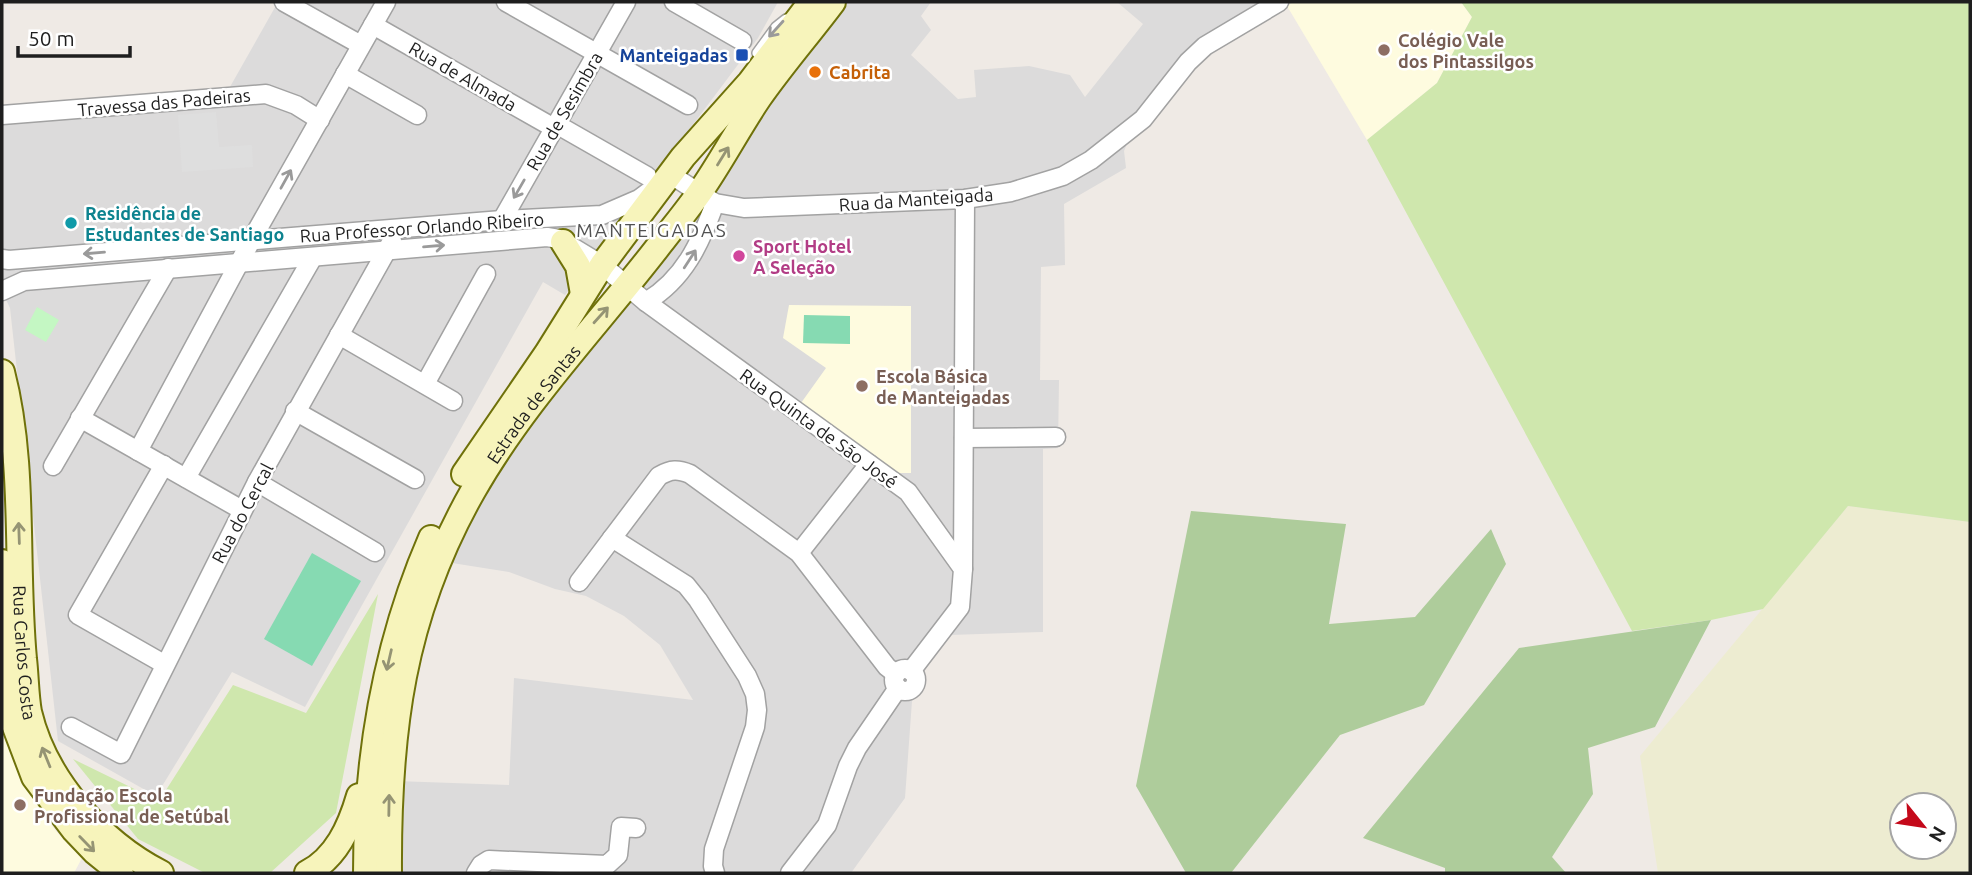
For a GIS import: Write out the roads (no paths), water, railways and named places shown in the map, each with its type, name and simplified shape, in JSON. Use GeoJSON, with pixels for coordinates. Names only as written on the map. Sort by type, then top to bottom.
{"type":"FeatureCollection","features":[{"type":"Feature","properties":{"kind":"main road","name":"Estrada de Santas"},"geometry":{"type":"LineString","coordinates":[[366,873],[366,823],[374,745],[388,661],[415,574],[434,531],[469,466],[547,353],[656,178],[751,82],[809,2]]}},
{"type":"Feature","properties":{"kind":"main road","name":"Estrada de Santas"},"geometry":{"type":"LineString","coordinates":[[389,873],[389,785],[395,724],[413,634],[434,575],[474,490],[508,438],[586,334],[637,293],[707,198],[760,97],[833,2]]}},
{"type":"Feature","properties":{"kind":"main road"},"geometry":{"type":"LineString","coordinates":[[563,242],[578,266],[583,294]]}},
{"type":"Feature","properties":{"kind":"main road","name":"Rua Carlos Costa"},"geometry":{"type":"LineString","coordinates":[[3,376],[16,450],[22,632],[29,712],[49,767],[88,816],[107,837],[138,861],[161,873]]}},
{"type":"Feature","properties":{"kind":"main road","name":"Rua Carlos Costa"},"geometry":{"type":"LineString","coordinates":[[2,562],[12,719],[34,777],[74,830],[121,873]]}},
{"type":"Feature","properties":{"kind":"main road"},"geometry":{"type":"LineString","coordinates":[[307,873],[324,861],[345,835],[354,817],[374,745]]}},
{"type":"Feature","properties":{"kind":"street"},"geometry":{"type":"LineString","coordinates":[[285,2],[361,45]]}},
{"type":"Feature","properties":{"kind":"street"},"geometry":{"type":"LineString","coordinates":[[138,451],[252,239],[386,2]]}},
{"type":"Feature","properties":{"kind":"street"},"geometry":{"type":"LineString","coordinates":[[506,2],[688,105]]}},
{"type":"Feature","properties":{"kind":"street","name":"Rua de Sesimbra"},"geometry":{"type":"LineString","coordinates":[[502,220],[625,2]]}},
{"type":"Feature","properties":{"kind":"street"},"geometry":{"type":"LineString","coordinates":[[674,2],[742,41]]}},
{"type":"Feature","properties":{"kind":"street","name":"Rua da Manteigada"},"geometry":{"type":"LineString","coordinates":[[656,178],[676,178],[707,198],[744,208],[965,199],[1036,185],[1063,176],[1091,160],[1143,119],[1188,62],[1205,46],[1279,2]]}},
{"type":"Feature","properties":{"kind":"street","name":"Rua de Almada"},"geometry":{"type":"LineString","coordinates":[[373,25],[555,126],[656,178]]}},
{"type":"Feature","properties":{"kind":"street"},"geometry":{"type":"LineString","coordinates":[[345,74],[417,115]]}},
{"type":"Feature","properties":{"kind":"street","name":"Travessa das Padeiras"},"geometry":{"type":"LineString","coordinates":[[2,115],[266,94],[296,105],[320,120]]}},
{"type":"Feature","properties":{"kind":"street","name":"Rua Professor Orlando Ribeiro"},"geometry":{"type":"LineString","coordinates":[[2,259],[502,220],[602,215],[639,199],[656,178]]}},
{"type":"Feature","properties":{"kind":"street"},"geometry":{"type":"LineString","coordinates":[[637,293],[672,283],[682,271],[703,236],[707,198]]}},
{"type":"Feature","properties":{"kind":"street"},"geometry":{"type":"LineString","coordinates":[[790,873],[827,825],[857,748],[902,678],[960,607],[963,569],[965,199]]}},
{"type":"Feature","properties":{"kind":"street","name":"Rua do Cercal"},"geometry":{"type":"LineString","coordinates":[[71,727],[121,754],[242,510],[295,411],[400,228]]}},
{"type":"Feature","properties":{"kind":"street","name":"Rua Professor Orlando Ribeiro"},"geometry":{"type":"LineString","coordinates":[[2,291],[24,281],[547,237],[563,242],[602,265],[637,293]]}},
{"type":"Feature","properties":{"kind":"street"},"geometry":{"type":"LineString","coordinates":[[186,478],[313,257]]}},
{"type":"Feature","properties":{"kind":"street"},"geometry":{"type":"LineString","coordinates":[[53,466],[168,268]]}},
{"type":"Feature","properties":{"kind":"street"},"geometry":{"type":"LineString","coordinates":[[425,384],[486,274]]}},
{"type":"Feature","properties":{"kind":"street","name":"Rua Quinta de São José"},"geometry":{"type":"LineString","coordinates":[[637,293],[908,492],[963,569]]}},
{"type":"Feature","properties":{"kind":"street"},"geometry":{"type":"LineString","coordinates":[[339,335],[453,401]]}},
{"type":"Feature","properties":{"kind":"street"},"geometry":{"type":"LineString","coordinates":[[295,411],[415,479]]}},
{"type":"Feature","properties":{"kind":"street"},"geometry":{"type":"LineString","coordinates":[[80,418],[242,510]]}},
{"type":"Feature","properties":{"kind":"street"},"geometry":{"type":"LineString","coordinates":[[964,438],[1056,437]]}},
{"type":"Feature","properties":{"kind":"street"},"geometry":{"type":"LineString","coordinates":[[799,553],[869,464]]}},
{"type":"Feature","properties":{"kind":"street"},"geometry":{"type":"LineString","coordinates":[[164,465],[78,615],[164,664]]}},
{"type":"Feature","properties":{"kind":"street"},"geometry":{"type":"LineString","coordinates":[[579,582],[659,476],[669,470],[681,470],[799,553],[887,667],[902,678]]}},
{"type":"Feature","properties":{"kind":"street"},"geometry":{"type":"LineString","coordinates":[[257,482],[375,552]]}},
{"type":"Feature","properties":{"kind":"street"},"geometry":{"type":"LineString","coordinates":[[612,538],[686,585],[747,676],[755,694],[755,727],[714,849],[715,873]]}},
{"type":"Feature","properties":{"kind":"street"},"geometry":{"type":"LineString","coordinates":[[475,873],[489,860],[607,865],[618,855],[621,827],[636,828]]}},
{"type":"Feature","properties":{"kind":"lane"},"geometry":{"type":"LineString","coordinates":[[751,61],[776,27],[809,2]]}},
{"type":"Feature","properties":{"kind":"lane"},"geometry":{"type":"LineString","coordinates":[[726,110],[742,74]]}},
{"type":"Feature","properties":{"kind":"place","name":"Colégio Vale dos Pintassilgos"},"geometry":{"type":"Point","coordinates":[1384,50]}},
{"type":"Feature","properties":{"kind":"place","name":"Manteigadas"},"geometry":{"type":"Point","coordinates":[742,55]}},
{"type":"Feature","properties":{"kind":"place","name":"Cabrita"},"geometry":{"type":"Point","coordinates":[815,72]}},
{"type":"Feature","properties":{"kind":"place","name":"Residência de Estudantes de Santiago"},"geometry":{"type":"Point","coordinates":[71,223]}},
{"type":"Feature","properties":{"kind":"place","name":"Sport Hotel A Seleção"},"geometry":{"type":"Point","coordinates":[739,256]}},
{"type":"Feature","properties":{"kind":"place","name":"Escola Básica de Manteigadas"},"geometry":{"type":"Point","coordinates":[862,386]}},
{"type":"Feature","properties":{"kind":"place","name":"Fundação Escola Profissional de Setúbal"},"geometry":{"type":"Point","coordinates":[20,805]}},
{"type":"Feature","properties":{"kind":"district","name":"MANTEIGADAS"},"geometry":{"type":"Point","coordinates":[652,230]}}]}
